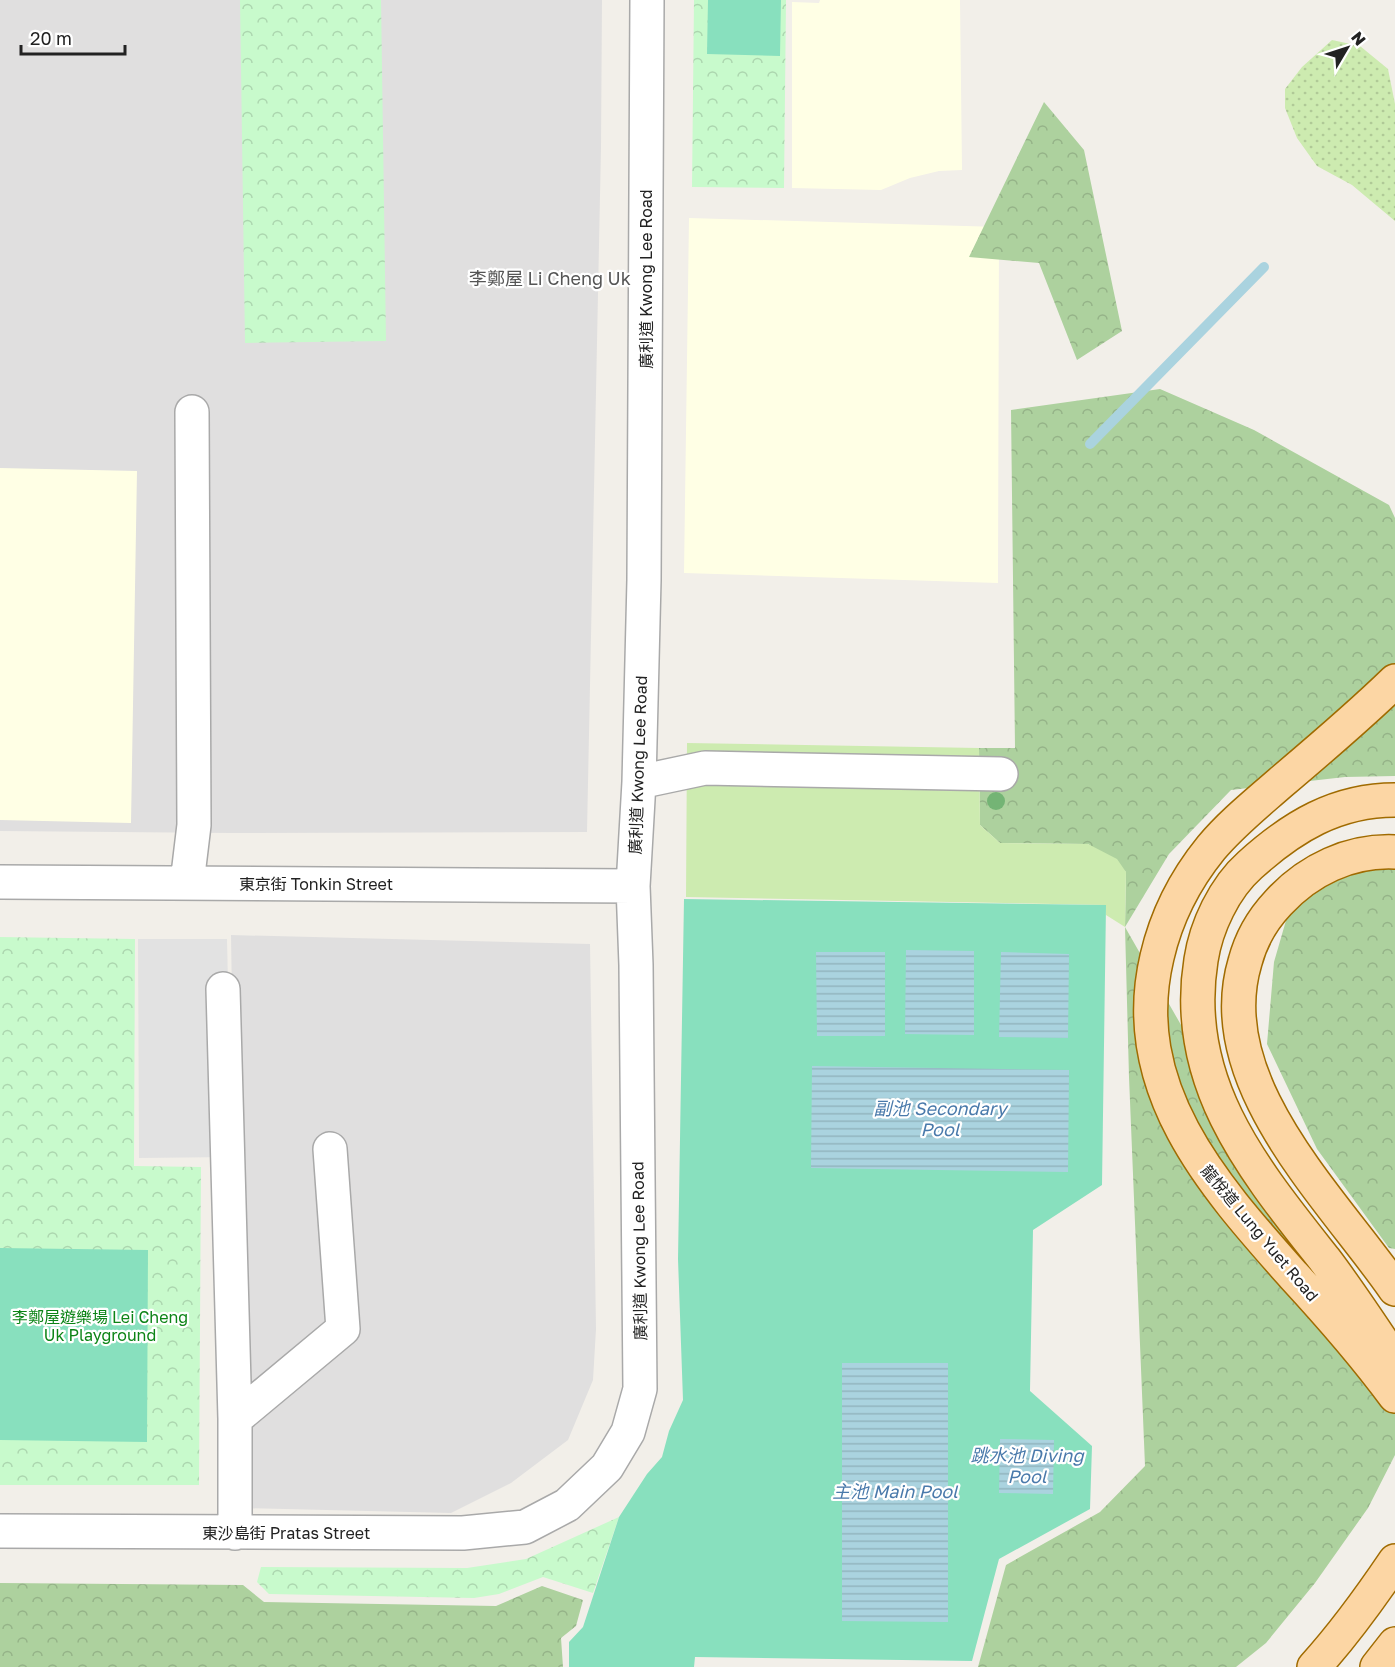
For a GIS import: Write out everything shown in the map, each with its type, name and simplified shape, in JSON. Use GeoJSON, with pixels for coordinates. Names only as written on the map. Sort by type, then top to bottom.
{"type":"FeatureCollection","features":[{"type":"Feature","properties":{"kind":"main road","name":"龍悅道 Lung Yuet Road"},"geometry":{"type":"LineString","coordinates":[[1395,681],[1366,710],[1232,825],[1210,849],[1175,905],[1161,940],[1153,975],[1150,1016],[1155,1057],[1166,1099],[1207,1171],[1263,1240],[1352,1341],[1395,1396]]}},
{"type":"Feature","properties":{"kind":"main road"},"geometry":{"type":"LineString","coordinates":[[1390,800],[1339,808],[1304,823],[1273,844],[1242,872],[1219,906],[1204,944],[1197,987],[1198,1033],[1211,1080],[1230,1127],[1256,1170],[1356,1303],[1395,1361]]}},
{"type":"Feature","properties":{"kind":"main road"},"geometry":{"type":"LineString","coordinates":[[1395,852],[1381,851],[1348,857],[1317,871],[1290,890],[1267,914],[1250,944],[1240,978],[1238,1013],[1243,1048],[1257,1090],[1278,1128],[1305,1170],[1368,1250],[1395,1289]]}},
{"type":"Feature","properties":{"kind":"main road"},"geometry":{"type":"LineString","coordinates":[[1314,1667],[1336,1643],[1395,1561]]}},
{"type":"Feature","properties":{"kind":"main road"},"geometry":{"type":"LineString","coordinates":[[1377,1667],[1395,1644]]}},
{"type":"Feature","properties":{"kind":"street","name":"廣利道 Kwong Lee Road"},"geometry":{"type":"LineString","coordinates":[[567,1505],[607,1467],[628,1431],[640,1389],[636,965],[633,886],[639,782],[644,568],[647,0]]}},
{"type":"Feature","properties":{"kind":"street"},"geometry":{"type":"LineString","coordinates":[[187,883],[194,825],[192,412]]}},
{"type":"Feature","properties":{"kind":"street"},"geometry":{"type":"LineString","coordinates":[[639,782],[705,768],[1001,774]]}},
{"type":"Feature","properties":{"kind":"street","name":"東京街 Tonkin Street"},"geometry":{"type":"LineString","coordinates":[[0,882],[633,886]]}},
{"type":"Feature","properties":{"kind":"street"},"geometry":{"type":"LineString","coordinates":[[223,989],[235,1419],[235,1533]]}},
{"type":"Feature","properties":{"kind":"street"},"geometry":{"type":"LineString","coordinates":[[235,1419],[343,1329],[330,1149]]}},
{"type":"Feature","properties":{"kind":"street","name":"東沙島街 Pratas Street"},"geometry":{"type":"LineString","coordinates":[[0,1531],[463,1533],[525,1527],[567,1505]]}},
{"type":"Feature","properties":{"kind":"shaded area"},"geometry":{"type":"Polygon","coordinates":[[[0,0],[602,0],[587,832],[0,831],[0,0]]]}},
{"type":"Feature","properties":{"kind":"shaded area"},"geometry":{"type":"Polygon","coordinates":[[[820,0],[960,0],[962,170],[939,171],[910,178],[881,190],[792,188],[792,2],[819,3],[820,0]]]}},
{"type":"Feature","properties":{"kind":"shaded area"},"geometry":{"type":"Polygon","coordinates":[[[689,218],[999,227],[998,583],[684,573],[689,218]]]}},
{"type":"Feature","properties":{"kind":"shaded area"},"geometry":{"type":"Polygon","coordinates":[[[0,468],[137,471],[131,823],[0,820],[0,468]]]}},
{"type":"Feature","properties":{"kind":"shaded area"},"geometry":{"type":"Polygon","coordinates":[[[231,935],[590,944],[596,1329],[593,1380],[568,1440],[511,1483],[451,1513],[240,1508],[231,935]]]}},
{"type":"Feature","properties":{"kind":"shaded area"},"geometry":{"type":"Polygon","coordinates":[[[138,939],[227,939],[232,1157],[139,1158],[138,939]]]}},
{"type":"Feature","properties":{"kind":"green space"},"geometry":{"type":"Polygon","coordinates":[[[240,0],[381,0],[386,341],[245,343],[240,0]]]}},
{"type":"Feature","properties":{"kind":"green space"},"geometry":{"type":"Polygon","coordinates":[[[694,0],[786,0],[784,188],[692,187],[694,0]]]}},
{"type":"Feature","properties":{"kind":"green space"},"geometry":{"type":"Polygon","coordinates":[[[708,0],[781,0],[780,56],[707,54],[708,0]]]}},
{"type":"Feature","properties":{"kind":"green space"},"geometry":{"type":"Polygon","coordinates":[[[1332,40],[1360,46],[1388,69],[1395,104],[1395,221],[1352,185],[1317,166],[1297,138],[1285,108],[1285,89],[1302,67],[1332,40]]]}},
{"type":"Feature","properties":{"kind":"green space"},"geometry":{"type":"Polygon","coordinates":[[[1044,102],[1084,150],[1122,331],[1077,360],[1039,263],[969,257],[1044,102]]]}},
{"type":"Feature","properties":{"kind":"green space"},"geometry":{"type":"Polygon","coordinates":[[[1160,389],[1254,430],[1389,505],[1395,518],[1395,776],[1345,777],[1231,790],[1169,854],[1125,927],[1126,872],[1088,844],[1000,843],[980,825],[979,748],[1015,748],[1011,410],[1160,389]]]}},
{"type":"Feature","properties":{"kind":"green space"},"geometry":{"type":"Polygon","coordinates":[[[687,743],[979,748],[980,825],[1000,843],[1088,844],[1117,859],[1126,872],[1125,927],[1106,915],[1105,905],[686,897],[687,743]]]}},
{"type":"Feature","properties":{"kind":"green space"},"geometry":{"type":"Polygon","coordinates":[[[1395,836],[1395,1249],[1389,1248],[1317,1149],[1267,1044],[1274,962],[1287,917],[1337,847],[1395,836]]]}},
{"type":"Feature","properties":{"kind":"green space"},"geometry":{"type":"Polygon","coordinates":[[[684,899],[1106,905],[1102,1185],[1033,1230],[1030,1391],[1092,1446],[1090,1509],[999,1559],[972,1661],[695,1657],[694,1667],[569,1667],[569,1642],[583,1627],[619,1517],[647,1474],[662,1457],[669,1431],[683,1400],[678,1259],[684,899]]]}},
{"type":"Feature","properties":{"kind":"green space"},"geometry":{"type":"Polygon","coordinates":[[[1125,927],[1320,1268],[1395,1352],[1395,1455],[1368,1508],[1315,1583],[1266,1643],[1236,1667],[978,1667],[1006,1565],[1100,1512],[1145,1466],[1125,927]]]}},
{"type":"Feature","properties":{"kind":"green space","name":"李鄭屋遊樂場 Lei Cheng Uk Playground"},"geometry":{"type":"Polygon","coordinates":[[[0,937],[135,939],[134,1166],[201,1167],[199,1485],[0,1485],[0,937]]]}},
{"type":"Feature","properties":{"kind":"green space"},"geometry":{"type":"Polygon","coordinates":[[[0,1248],[148,1250],[147,1442],[0,1440],[0,1248]]]}},
{"type":"Feature","properties":{"kind":"green space"},"geometry":{"type":"Polygon","coordinates":[[[619,1517],[593,1593],[543,1577],[499,1594],[474,1598],[269,1594],[257,1582],[261,1567],[467,1568],[526,1559],[619,1517]]]}},
{"type":"Feature","properties":{"kind":"green space"},"geometry":{"type":"Polygon","coordinates":[[[0,1583],[243,1585],[264,1602],[496,1606],[542,1586],[583,1600],[576,1626],[561,1638],[563,1667],[0,1667],[0,1583]]]}},
{"type":"Feature","properties":{"kind":"water"},"geometry":{"type":"Polygon","coordinates":[[[906,950],[974,951],[974,1035],[905,1034],[906,950]]]}},
{"type":"Feature","properties":{"kind":"water"},"geometry":{"type":"Polygon","coordinates":[[[816,952],[885,952],[885,1036],[817,1036],[816,952]]]}},
{"type":"Feature","properties":{"kind":"water"},"geometry":{"type":"Polygon","coordinates":[[[1001,952],[1069,954],[1068,1038],[999,1037],[1001,952]]]}},
{"type":"Feature","properties":{"kind":"water","name":"副池 Secondary Pool"},"geometry":{"type":"Polygon","coordinates":[[[812,1066],[1069,1070],[1068,1172],[811,1168],[812,1066]]]}},
{"type":"Feature","properties":{"kind":"water","name":"主池 Main Pool"},"geometry":{"type":"Polygon","coordinates":[[[842,1363],[948,1363],[948,1622],[842,1621],[842,1363]]]}},
{"type":"Feature","properties":{"kind":"water","name":"跳水池 Diving Pool"},"geometry":{"type":"Polygon","coordinates":[[[1000,1439],[1054,1440],[1053,1494],[999,1493],[1000,1439]]]}},
{"type":"Feature","properties":{"kind":"waterway"},"geometry":{"type":"LineString","coordinates":[[1090,444],[1264,267]]}},
{"type":"Feature","properties":{"kind":"district","name":"李鄭屋 Li Cheng Uk"},"geometry":{"type":"Point","coordinates":[550,279]}}]}
